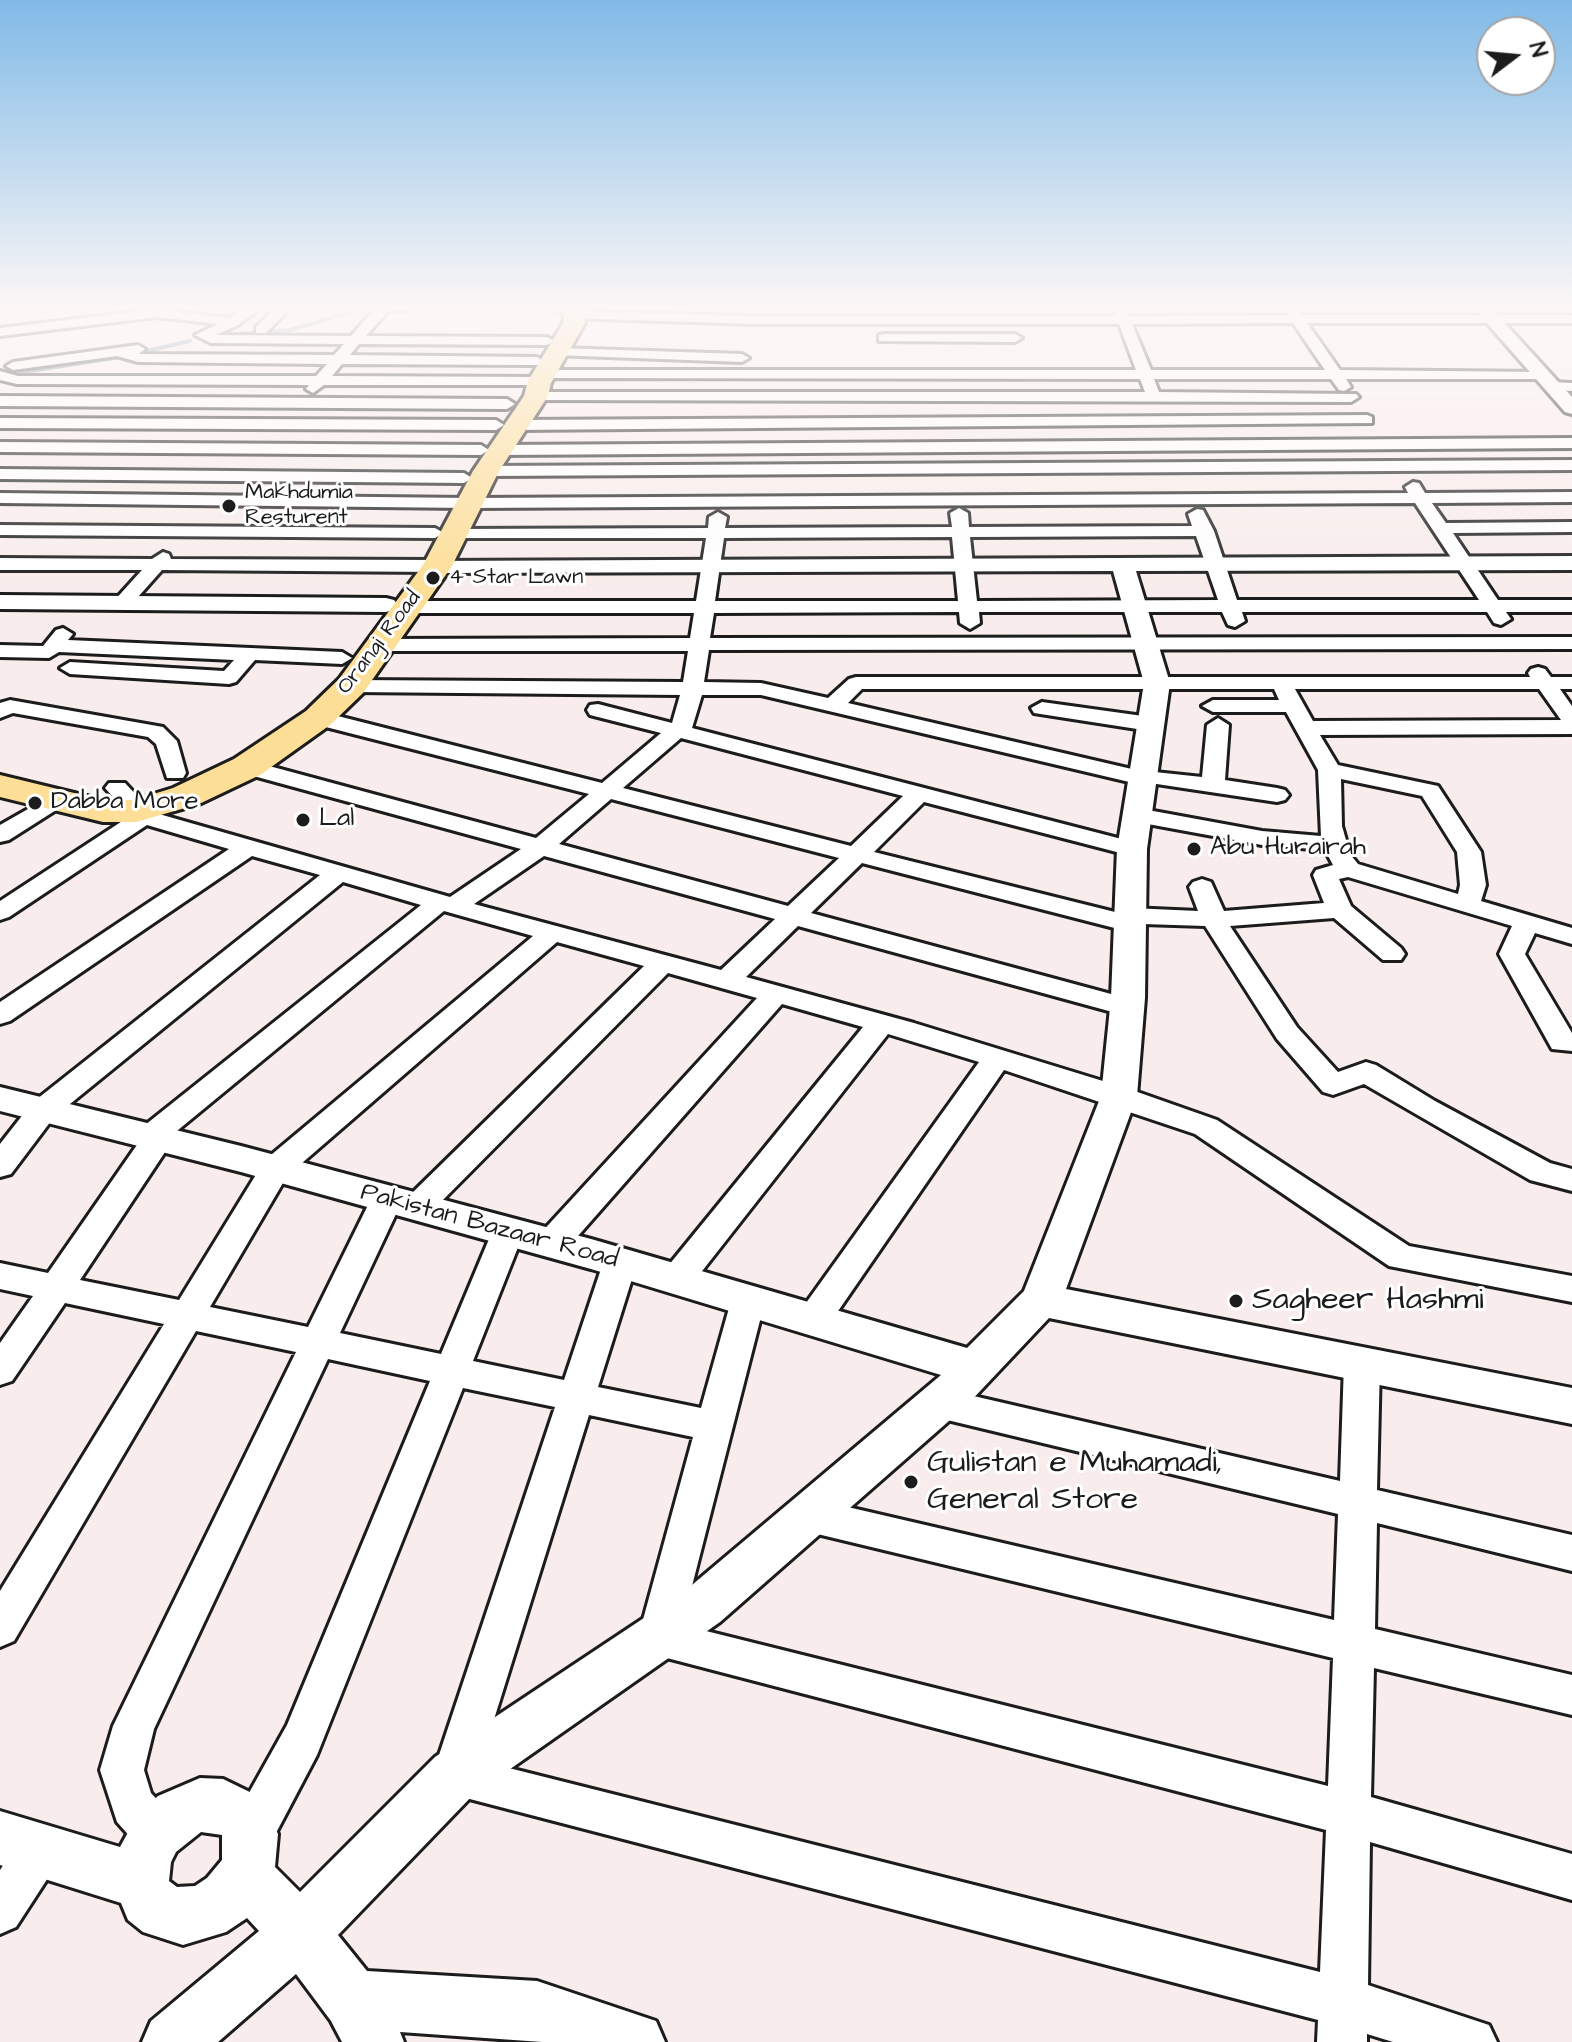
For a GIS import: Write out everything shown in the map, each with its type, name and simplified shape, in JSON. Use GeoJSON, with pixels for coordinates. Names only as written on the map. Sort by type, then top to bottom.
{"type":"FeatureCollection","features":[{"type":"Feature","properties":{"kind":"main road","name":"Orangi Road"},"geometry":{"type":"LineString","coordinates":[[0,786],[103,811],[186,796],[247,767],[318,718],[346,672],[428,566],[520,401]]}},
{"type":"Feature","properties":{"kind":"main road","name":"Orangi Road"},"geometry":{"type":"LineString","coordinates":[[133,805],[175,773],[232,751],[258,736],[346,672],[381,645],[398,606]]}},
{"type":"Feature","properties":{"kind":"main road","name":"Orangi Road"},"geometry":{"type":"LineString","coordinates":[[0,769],[96,789],[133,805]]}},
{"type":"Feature","properties":{"kind":"street"},"geometry":{"type":"LineString","coordinates":[[0,523],[137,401]]}},
{"type":"Feature","properties":{"kind":"street"},"geometry":{"type":"LineString","coordinates":[[209,401],[349,401]]}},
{"type":"Feature","properties":{"kind":"street"},"geometry":{"type":"LineString","coordinates":[[0,423],[283,424],[472,401]]}},
{"type":"Feature","properties":{"kind":"street"},"geometry":{"type":"LineString","coordinates":[[0,447],[261,448],[493,401]]}},
{"type":"Feature","properties":{"kind":"street"},"geometry":{"type":"LineString","coordinates":[[0,474],[236,476],[502,401]]}},
{"type":"Feature","properties":{"kind":"street"},"geometry":{"type":"LineString","coordinates":[[0,498],[215,500],[505,401]]}},
{"type":"Feature","properties":{"kind":"street"},"geometry":{"type":"LineString","coordinates":[[536,401],[721,501],[1572,497]]}},
{"type":"Feature","properties":{"kind":"street"},"geometry":{"type":"LineString","coordinates":[[541,401],[724,470],[1572,465]]}},
{"type":"Feature","properties":{"kind":"street"},"geometry":{"type":"LineString","coordinates":[[549,401],[731,447],[1572,443]]}},
{"type":"Feature","properties":{"kind":"street"},"geometry":{"type":"LineString","coordinates":[[572,401],[736,423],[1367,420]]}},
{"type":"Feature","properties":{"kind":"street"},"geometry":{"type":"LineString","coordinates":[[0,1371],[154,1137],[447,904],[541,847],[682,726],[693,688],[724,470],[742,401]]}},
{"type":"Feature","properties":{"kind":"street"},"geometry":{"type":"LineString","coordinates":[[952,401],[955,469],[975,684]]}},
{"type":"Feature","properties":{"kind":"street"},"geometry":{"type":"LineString","coordinates":[[1156,401],[1218,565],[1255,683]]}},
{"type":"Feature","properties":{"kind":"street"},"geometry":{"type":"LineString","coordinates":[[1354,401],[1572,724]]}},
{"type":"Feature","properties":{"kind":"street"},"geometry":{"type":"LineString","coordinates":[[123,602],[301,403]]}},
{"type":"Feature","properties":{"kind":"street"},"geometry":{"type":"LineString","coordinates":[[1440,528],[1572,527]]}},
{"type":"Feature","properties":{"kind":"street"},"geometry":{"type":"LineString","coordinates":[[0,530],[445,534],[1205,531]]}},
{"type":"Feature","properties":{"kind":"street"},"geometry":{"type":"LineString","coordinates":[[0,564],[1572,563]]}},
{"type":"Feature","properties":{"kind":"street"},"geometry":{"type":"LineString","coordinates":[[172,2042],[300,1933],[454,1776],[703,1606],[939,1403],[1041,1300],[1119,1096],[1147,665],[1123,565]]}},
{"type":"Feature","properties":{"kind":"street"},"geometry":{"type":"LineString","coordinates":[[0,602],[968,607],[1147,665]]}},
{"type":"Feature","properties":{"kind":"street"},"geometry":{"type":"LineString","coordinates":[[1042,708],[1147,665],[1231,607],[1572,606]]}},
{"type":"Feature","properties":{"kind":"street"},"geometry":{"type":"LineString","coordinates":[[0,632],[64,633],[49,652],[0,651]]}},
{"type":"Feature","properties":{"kind":"street"},"geometry":{"type":"LineString","coordinates":[[833,705],[856,683],[975,684],[1147,665],[1242,645],[1572,643]]}},
{"type":"Feature","properties":{"kind":"street"},"geometry":{"type":"LineString","coordinates":[[381,645],[971,645],[1147,665],[1255,683],[1572,683]]}},
{"type":"Feature","properties":{"kind":"street"},"geometry":{"type":"LineString","coordinates":[[55,646],[250,654],[346,672],[761,689],[833,705],[1139,804],[1262,838],[1335,844]]}},
{"type":"Feature","properties":{"kind":"street"},"geometry":{"type":"LineString","coordinates":[[70,668],[229,678],[250,654]]}},
{"type":"Feature","properties":{"kind":"street"},"geometry":{"type":"LineString","coordinates":[[1281,683],[1329,770],[1330,826],[1338,855],[1349,869]]}},
{"type":"Feature","properties":{"kind":"street"},"geometry":{"type":"LineString","coordinates":[[0,712],[10,706],[155,732],[166,741],[175,773]]}},
{"type":"Feature","properties":{"kind":"street"},"geometry":{"type":"LineString","coordinates":[[1213,785],[1216,716],[1294,706]]}},
{"type":"Feature","properties":{"kind":"street"},"geometry":{"type":"LineString","coordinates":[[598,710],[919,794],[1139,804],[1213,785],[1277,795]]}},
{"type":"Feature","properties":{"kind":"street"},"geometry":{"type":"LineString","coordinates":[[318,718],[856,855],[1130,920],[1214,919],[1340,910]]}},
{"type":"Feature","properties":{"kind":"street"},"geometry":{"type":"LineString","coordinates":[[1306,728],[1572,724]]}},
{"type":"Feature","properties":{"kind":"street"},"geometry":{"type":"LineString","coordinates":[[247,767],[1127,1007]]}},
{"type":"Feature","properties":{"kind":"street"},"geometry":{"type":"LineString","coordinates":[[1329,770],[1430,791],[1469,852],[1473,885],[1467,905]]}},
{"type":"Feature","properties":{"kind":"street"},"geometry":{"type":"LineString","coordinates":[[726,981],[919,794]]}},
{"type":"Feature","properties":{"kind":"street"},"geometry":{"type":"LineString","coordinates":[[0,835],[56,800]]}},
{"type":"Feature","properties":{"kind":"street"},"geometry":{"type":"LineString","coordinates":[[0,912],[133,805],[248,847],[881,1023],[1119,1096],[1206,1127],[1401,1257],[1572,1289]]}},
{"type":"Feature","properties":{"kind":"street"},"geometry":{"type":"LineString","coordinates":[[0,1015],[248,847]]}},
{"type":"Feature","properties":{"kind":"street"},"geometry":{"type":"LineString","coordinates":[[1392,954],[1340,910],[1325,875],[1349,869],[1467,905],[1555,927]]}},
{"type":"Feature","properties":{"kind":"street"},"geometry":{"type":"LineString","coordinates":[[0,1166],[43,1110],[339,873]]}},
{"type":"Feature","properties":{"kind":"street"},"geometry":{"type":"LineString","coordinates":[[1202,887],[1214,919],[1287,1033],[1333,1085],[1366,1072],[1424,1108],[1541,1172],[1572,1180]]}},
{"type":"Feature","properties":{"kind":"street"},"geometry":{"type":"LineString","coordinates":[[1555,927],[1512,954],[1562,1042],[1572,1042]]}},
{"type":"Feature","properties":{"kind":"street"},"geometry":{"type":"LineString","coordinates":[[0,1628],[276,1168],[552,933]]}},
{"type":"Feature","properties":{"kind":"street"},"geometry":{"type":"LineString","coordinates":[[508,1232],[302,1740],[227,1898],[206,1912],[183,1917],[163,1912],[148,1900],[149,1857],[122,1770],[134,1726],[318,1342],[402,1203],[663,963]]}},
{"type":"Feature","properties":{"kind":"street"},"geometry":{"type":"LineString","coordinates":[[551,1244],[776,994]]}},
{"type":"Feature","properties":{"kind":"street"},"geometry":{"type":"LineString","coordinates":[[676,1280],[881,1023]]}},
{"type":"Feature","properties":{"kind":"street"},"geometry":{"type":"LineString","coordinates":[[813,1320],[997,1058]]}},
{"type":"Feature","properties":{"kind":"street","name":"Pakistan Bazaar Road"},"geometry":{"type":"LineString","coordinates":[[0,1099],[276,1168],[508,1232],[975,1368]]}},
{"type":"Feature","properties":{"kind":"street"},"geometry":{"type":"LineString","coordinates":[[454,1776],[620,1263]]}},
{"type":"Feature","properties":{"kind":"street"},"geometry":{"type":"LineString","coordinates":[[0,1276],[714,1426]]}},
{"type":"Feature","properties":{"kind":"street"},"geometry":{"type":"LineString","coordinates":[[1041,1300],[1572,1406]]}},
{"type":"Feature","properties":{"kind":"street"},"geometry":{"type":"LineString","coordinates":[[658,1638],[748,1301]]}},
{"type":"Feature","properties":{"kind":"street"},"geometry":{"type":"LineString","coordinates":[[1342,2022],[1362,1364]]}},
{"type":"Feature","properties":{"kind":"street"},"geometry":{"type":"LineString","coordinates":[[939,1403],[1572,1553]]}},
{"type":"Feature","properties":{"kind":"street"},"geometry":{"type":"LineString","coordinates":[[809,1515],[1572,1695]]}},
{"type":"Feature","properties":{"kind":"street"},"geometry":{"type":"LineString","coordinates":[[658,1638],[1348,1813],[1572,1877]]}},
{"type":"Feature","properties":{"kind":"street"},"geometry":{"type":"LineString","coordinates":[[454,1776],[1342,2022],[1472,2042]]}},
{"type":"Feature","properties":{"kind":"street"},"geometry":{"type":"LineString","coordinates":[[149,1857],[177,1815],[200,1805],[223,1806],[241,1816],[248,1855],[363,2021],[537,2011],[635,2042]]}},
{"type":"Feature","properties":{"kind":"street"},"geometry":{"type":"LineString","coordinates":[[0,1911],[20,1844],[149,1857]]}},
{"type":"Feature","properties":{"kind":"place","name":"Makhdumia Resturent"},"geometry":{"type":"Point","coordinates":[229,506]}},
{"type":"Feature","properties":{"kind":"place","name":"4 Star Lawn"},"geometry":{"type":"Point","coordinates":[433,578]}},
{"type":"Feature","properties":{"kind":"place","name":"Dabba More"},"geometry":{"type":"Point","coordinates":[35,803]}},
{"type":"Feature","properties":{"kind":"place","name":"Lal"},"geometry":{"type":"Point","coordinates":[303,820]}},
{"type":"Feature","properties":{"kind":"place","name":"Abu Hurairah"},"geometry":{"type":"Point","coordinates":[1194,849]}},
{"type":"Feature","properties":{"kind":"place","name":"Sagheer Hashmi"},"geometry":{"type":"Point","coordinates":[1236,1301]}},
{"type":"Feature","properties":{"kind":"place","name":"Gulistan e Muhamadi, General Store"},"geometry":{"type":"Point","coordinates":[911,1482]}}]}
